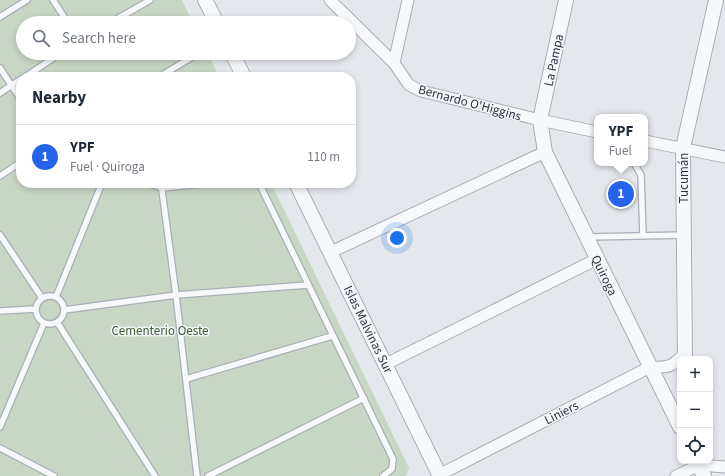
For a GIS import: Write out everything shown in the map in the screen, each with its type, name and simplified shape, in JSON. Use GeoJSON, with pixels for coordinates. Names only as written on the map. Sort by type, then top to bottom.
{"type":"FeatureCollection","features":[{"type":"Feature","properties":{"kind":"street"},"geometry":{"type":"LineString","coordinates":[[205,0],[213,16]]}},
{"type":"Feature","properties":{"kind":"street","name":"Bernardo O'Higgins"},"geometry":{"type":"LineString","coordinates":[[330,0],[346,16]]}},
{"type":"Feature","properties":{"kind":"street"},"geometry":{"type":"LineString","coordinates":[[394,63],[408,0]]}},
{"type":"Feature","properties":{"kind":"street","name":"La Pampa"},"geometry":{"type":"LineString","coordinates":[[540,120],[566,0]]}},
{"type":"Feature","properties":{"kind":"street","name":"Tucumán"},"geometry":{"type":"LineString","coordinates":[[685,356],[683,148],[716,0]]}},
{"type":"Feature","properties":{"kind":"street","name":"Bernardo O'Higgins"},"geometry":{"type":"LineString","coordinates":[[356,26],[394,63],[409,85],[421,91],[594,131]]}},
{"type":"Feature","properties":{"kind":"street"},"geometry":{"type":"LineString","coordinates":[[236,60],[242,72]]}},
{"type":"Feature","properties":{"kind":"street","name":"Quiroga"},"geometry":{"type":"LineString","coordinates":[[540,120],[545,152],[677,421]]}},
{"type":"Feature","properties":{"kind":"street"},"geometry":{"type":"LineString","coordinates":[[648,142],[725,157]]}},
{"type":"Feature","properties":{"kind":"street"},"geometry":{"type":"LineString","coordinates":[[331,252],[545,152]]}},
{"type":"Feature","properties":{"kind":"street","name":"Islas Malvinas Sur"},"geometry":{"type":"LineString","coordinates":[[299,188],[386,364],[439,476]]}},
{"type":"Feature","properties":{"kind":"street"},"geometry":{"type":"LineString","coordinates":[[386,364],[597,259]]}},
{"type":"Feature","properties":{"kind":"street","name":"Liniers"},"geometry":{"type":"LineString","coordinates":[[439,476],[650,367],[662,368],[677,362]]}},
{"type":"Feature","properties":{"kind":"street"},"geometry":{"type":"LineString","coordinates":[[676,476],[700,467],[725,466]]}},
{"type":"Feature","properties":{"kind":"lane"},"geometry":{"type":"LineString","coordinates":[[0,17],[27,0]]}},
{"type":"Feature","properties":{"kind":"lane"},"geometry":{"type":"LineString","coordinates":[[53,0],[63,16]]}},
{"type":"Feature","properties":{"kind":"lane"},"geometry":{"type":"LineString","coordinates":[[122,16],[150,0]]}},
{"type":"Feature","properties":{"kind":"lane"},"geometry":{"type":"LineString","coordinates":[[32,72],[50,60]]}},
{"type":"Feature","properties":{"kind":"lane"},"geometry":{"type":"LineString","coordinates":[[167,72],[187,60]]}},
{"type":"Feature","properties":{"kind":"lane"},"geometry":{"type":"LineString","coordinates":[[0,68],[16,92]]}},
{"type":"Feature","properties":{"kind":"lane"},"geometry":{"type":"LineString","coordinates":[[0,93],[16,83]]}},
{"type":"Feature","properties":{"kind":"lane"},"geometry":{"type":"LineString","coordinates":[[0,176],[16,165]]}},
{"type":"Feature","properties":{"kind":"lane"},"geometry":{"type":"LineString","coordinates":[[636,166],[641,175],[643,236]]}},
{"type":"Feature","properties":{"kind":"lane"},"geometry":{"type":"LineString","coordinates":[[56,297],[100,188]]}},
{"type":"Feature","properties":{"kind":"lane"},"geometry":{"type":"LineString","coordinates":[[162,188],[186,379],[196,476]]}},
{"type":"Feature","properties":{"kind":"lane"},"geometry":{"type":"LineString","coordinates":[[261,188],[393,459],[392,470],[383,476]]}},
{"type":"Feature","properties":{"kind":"lane"},"geometry":{"type":"LineString","coordinates":[[0,235],[42,298]]}},
{"type":"Feature","properties":{"kind":"lane"},"geometry":{"type":"LineString","coordinates":[[586,237],[684,235]]}},
{"type":"Feature","properties":{"kind":"lane"},"geometry":{"type":"LineString","coordinates":[[64,310],[176,295],[308,285]]}},
{"type":"Feature","properties":{"kind":"lane"},"geometry":{"type":"LineString","coordinates":[[46,296],[56,297],[62,302],[64,310],[63,314],[57,322],[53,324],[44,323],[37,317],[35,309],[36,305],[46,296]]}},
{"type":"Feature","properties":{"kind":"lane"},"geometry":{"type":"LineString","coordinates":[[0,311],[35,309]]}},
{"type":"Feature","properties":{"kind":"lane"},"geometry":{"type":"LineString","coordinates":[[57,322],[155,476]]}},
{"type":"Feature","properties":{"kind":"lane"},"geometry":{"type":"LineString","coordinates":[[0,427],[44,323]]}},
{"type":"Feature","properties":{"kind":"lane"},"geometry":{"type":"LineString","coordinates":[[186,379],[332,336]]}},
{"type":"Feature","properties":{"kind":"lane"},"geometry":{"type":"LineString","coordinates":[[208,476],[364,398]]}},
{"type":"Feature","properties":{"kind":"lane"},"geometry":{"type":"LineString","coordinates":[[0,448],[53,476]]}},
{"type":"Feature","properties":{"kind":"green space","name":"Cementerio Oeste"},"geometry":{"type":"Polygon","coordinates":[[[0,0],[182,0],[190,16],[16,16],[16,60],[211,60],[217,72],[16,72],[16,188],[273,188],[409,468],[406,476],[0,476],[0,0]]]}},
{"type":"Feature","properties":{"kind":"place","name":"YPF"},"geometry":{"type":"Point","coordinates":[621,194]}}]}
